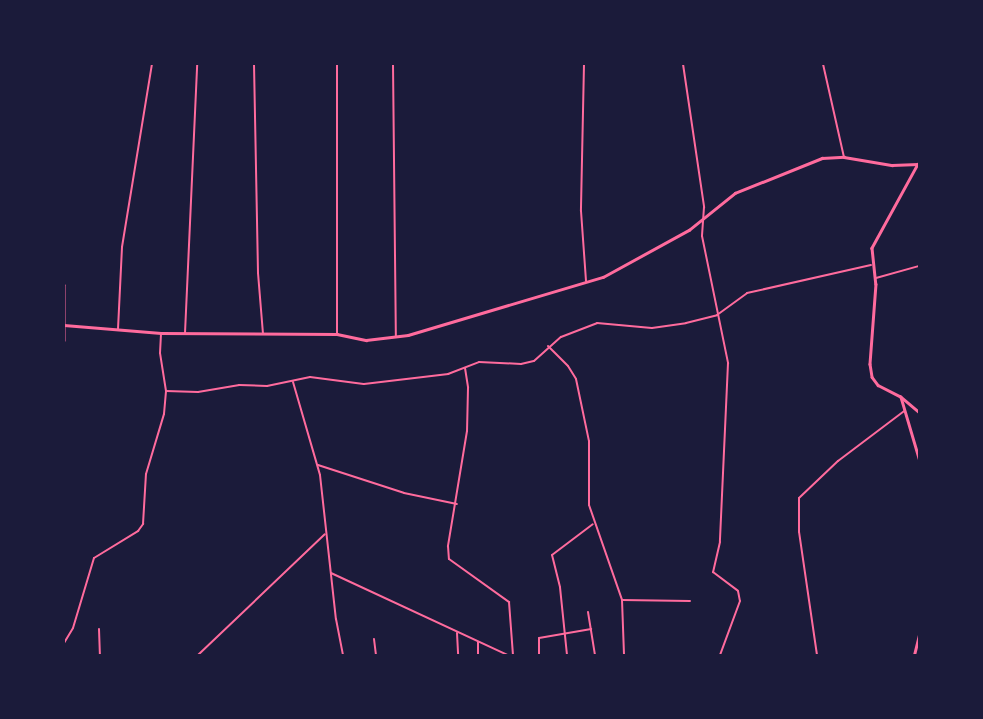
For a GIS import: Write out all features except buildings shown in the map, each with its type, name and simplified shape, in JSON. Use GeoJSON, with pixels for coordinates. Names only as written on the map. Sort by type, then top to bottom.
{"type":"FeatureCollection","features":[{"type":"Feature","properties":{"kind":"street"},"geometry":{"type":"LineString","coordinates":[[118,329],[122,247],[152,64]]}},
{"type":"Feature","properties":{"kind":"street"},"geometry":{"type":"LineString","coordinates":[[185,333],[197,64]]}},
{"type":"Feature","properties":{"kind":"street"},"geometry":{"type":"LineString","coordinates":[[254,64],[258,273],[263,334]]}},
{"type":"Feature","properties":{"kind":"street"},"geometry":{"type":"LineString","coordinates":[[337,64],[337,334]]}},
{"type":"Feature","properties":{"kind":"street"},"geometry":{"type":"LineString","coordinates":[[393,64],[396,336]]}},
{"type":"Feature","properties":{"kind":"street"},"geometry":{"type":"LineString","coordinates":[[584,64],[581,211],[586,282]]}},
{"type":"Feature","properties":{"kind":"street"},"geometry":{"type":"LineString","coordinates":[[683,64],[703,220],[702,236],[717,315],[724,333],[728,364],[720,542],[713,572],[738,591],[740,601],[720,655]]}},
{"type":"Feature","properties":{"kind":"street"},"geometry":{"type":"LineString","coordinates":[[823,64],[844,157]]}},
{"type":"Feature","properties":{"kind":"street"},"geometry":{"type":"LineString","coordinates":[[64,325],[161,333],[337,334],[366,340],[396,336],[603,278],[703,220],[735,193],[822,158],[844,157],[892,166],[919,163]]}},
{"type":"Feature","properties":{"kind":"street"},"geometry":{"type":"LineString","coordinates":[[919,163],[872,248],[871,265],[875,278],[872,377],[878,385],[900,396],[919,412]]}},
{"type":"Feature","properties":{"kind":"street"},"geometry":{"type":"LineString","coordinates":[[166,391],[198,392],[293,382],[310,377],[364,384],[448,374],[479,362],[521,364],[534,361],[548,346],[561,337],[598,323],[652,328],[717,315],[747,293],[871,265]]}},
{"type":"Feature","properties":{"kind":"street"},"geometry":{"type":"LineString","coordinates":[[875,278],[919,266]]}},
{"type":"Feature","properties":{"kind":"street"},"geometry":{"type":"LineString","coordinates":[[64,285],[64,340]]}},
{"type":"Feature","properties":{"kind":"street"},"geometry":{"type":"LineString","coordinates":[[64,643],[73,628],[94,558],[138,531],[143,524],[146,474],[164,414],[166,391],[160,352],[161,333]]}},
{"type":"Feature","properties":{"kind":"street"},"geometry":{"type":"LineString","coordinates":[[548,346],[568,366],[576,379],[589,441],[587,483],[593,523],[622,600],[624,655]]}},
{"type":"Feature","properties":{"kind":"street"},"geometry":{"type":"LineString","coordinates":[[465,368],[468,388],[467,431],[457,504],[448,546],[450,559],[509,602],[513,655]]}},
{"type":"Feature","properties":{"kind":"street"},"geometry":{"type":"LineString","coordinates":[[293,382],[318,465],[325,534],[343,655]]}},
{"type":"Feature","properties":{"kind":"street"},"geometry":{"type":"LineString","coordinates":[[900,396],[919,458]]}},
{"type":"Feature","properties":{"kind":"street"},"geometry":{"type":"LineString","coordinates":[[817,655],[799,532],[799,498],[838,461],[904,411]]}},
{"type":"Feature","properties":{"kind":"street"},"geometry":{"type":"LineString","coordinates":[[318,465],[404,493],[457,504]]}},
{"type":"Feature","properties":{"kind":"street"},"geometry":{"type":"LineString","coordinates":[[567,655],[552,555],[593,523]]}},
{"type":"Feature","properties":{"kind":"street"},"geometry":{"type":"LineString","coordinates":[[198,655],[325,534]]}},
{"type":"Feature","properties":{"kind":"street"},"geometry":{"type":"LineString","coordinates":[[331,573],[508,655]]}},
{"type":"Feature","properties":{"kind":"street"},"geometry":{"type":"LineString","coordinates":[[622,600],[690,601]]}},
{"type":"Feature","properties":{"kind":"street"},"geometry":{"type":"LineString","coordinates":[[588,612],[595,655]]}},
{"type":"Feature","properties":{"kind":"street"},"geometry":{"type":"LineString","coordinates":[[99,629],[100,655]]}},
{"type":"Feature","properties":{"kind":"street"},"geometry":{"type":"LineString","coordinates":[[539,655],[539,638],[565,636],[591,629]]}},
{"type":"Feature","properties":{"kind":"street"},"geometry":{"type":"LineString","coordinates":[[457,633],[458,655]]}},
{"type":"Feature","properties":{"kind":"street"},"geometry":{"type":"LineString","coordinates":[[914,655],[919,635]]}},
{"type":"Feature","properties":{"kind":"street"},"geometry":{"type":"LineString","coordinates":[[374,639],[376,655]]}},
{"type":"Feature","properties":{"kind":"street"},"geometry":{"type":"LineString","coordinates":[[478,642],[478,655]]}}]}
